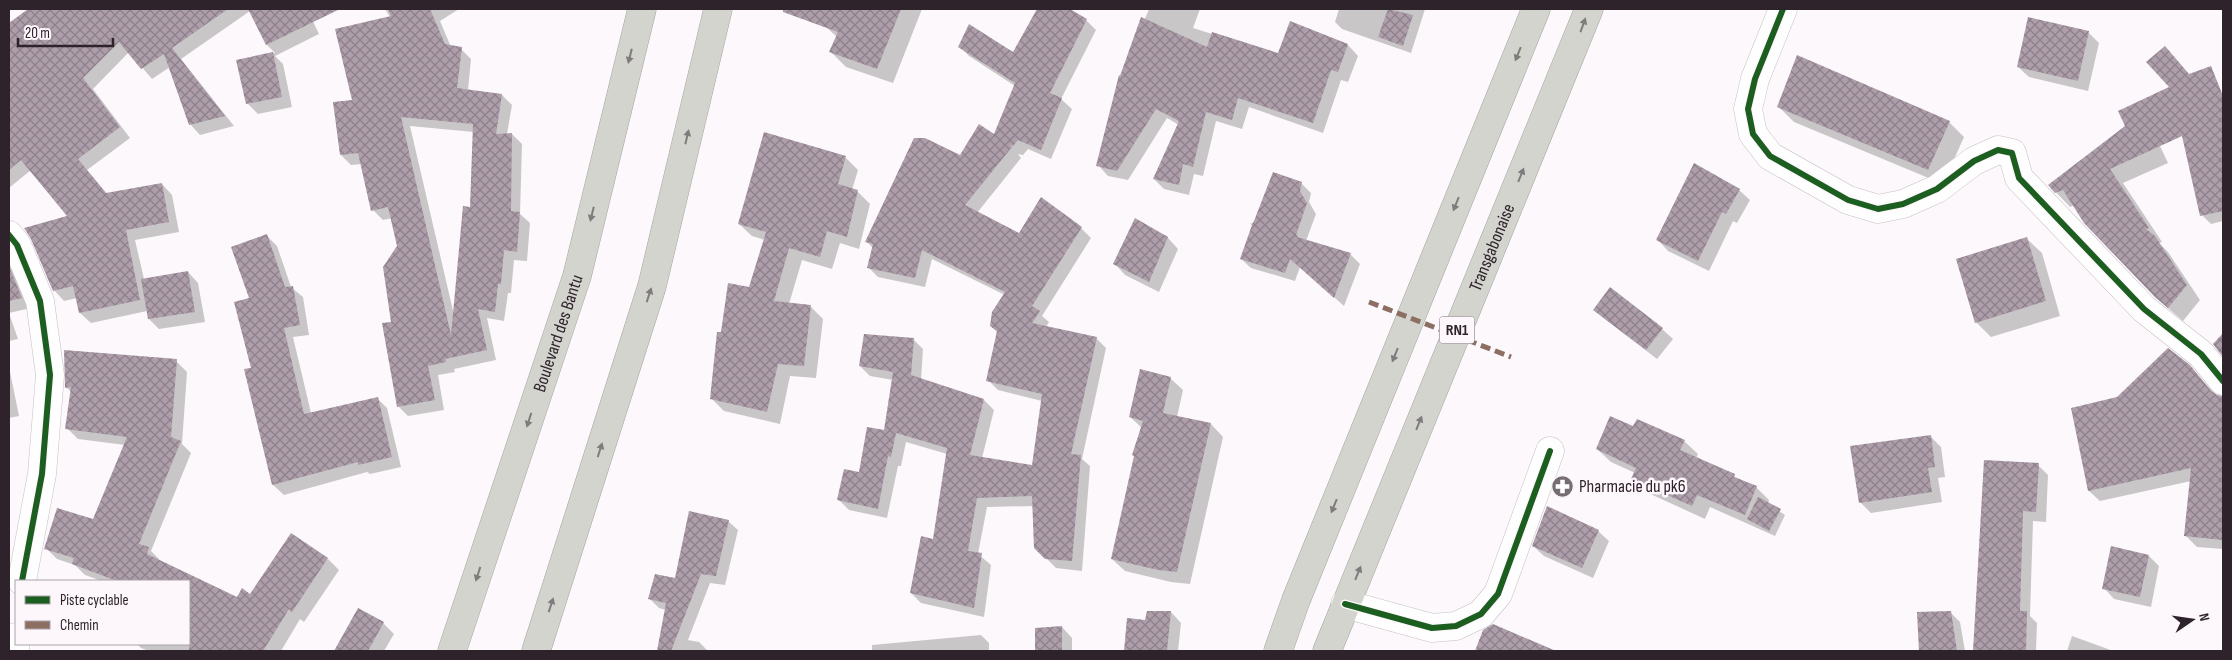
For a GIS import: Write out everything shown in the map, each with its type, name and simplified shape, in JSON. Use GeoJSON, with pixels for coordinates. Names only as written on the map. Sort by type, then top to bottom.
{"type":"FeatureCollection","features":[{"type":"Feature","properties":{"kind":"highway","name":"Boulevard des Bantu"},"geometry":{"type":"LineString","coordinates":[[452,651],[577,276],[642,9]]}},
{"type":"Feature","properties":{"kind":"highway"},"geometry":{"type":"LineString","coordinates":[[536,651],[652,286],[718,9]]}},
{"type":"Feature","properties":{"kind":"highway"},"geometry":{"type":"LineString","coordinates":[[1278,651],[1303,582],[1536,9]]}},
{"type":"Feature","properties":{"kind":"highway","name":"Transgabonaise"},"geometry":{"type":"LineString","coordinates":[[1327,651],[1589,9]]}},
{"type":"Feature","properties":{"kind":"street"},"geometry":{"type":"LineString","coordinates":[[1784,9],[1755,79],[1748,109],[1753,134],[1770,156],[1848,200],[1878,209],[1903,204],[1937,190],[1974,161],[1998,150],[2012,153],[2019,178],[2144,309],[2201,354],[2223,381]]}},
{"type":"Feature","properties":{"kind":"street"},"geometry":{"type":"LineString","coordinates":[[9,234],[16,245],[40,301],[50,375],[42,474],[22,580]]}},
{"type":"Feature","properties":{"kind":"street"},"geometry":{"type":"LineString","coordinates":[[1345,604],[1432,628],[1456,626],[1481,614],[1498,594],[1550,451]]}},
{"type":"Feature","properties":{"kind":"building"},"geometry":{"type":"Polygon","coordinates":[[[28,9],[228,9],[172,48],[225,116],[189,125],[164,54],[141,69],[119,42],[83,78],[120,127],[78,159],[106,193],[162,183],[169,222],[126,230],[140,300],[79,313],[73,286],[53,291],[31,239],[24,228],[67,216],[21,160],[9,170],[9,23],[28,9]]]}},
{"type":"Feature","properties":{"kind":"building"},"geometry":{"type":"Polygon","coordinates":[[[248,9],[340,9],[266,45],[248,9]]]}},
{"type":"Feature","properties":{"kind":"building"},"geometry":{"type":"Polygon","coordinates":[[[388,9],[430,9],[445,44],[462,47],[457,88],[502,94],[496,134],[512,133],[511,211],[520,212],[517,252],[504,250],[501,284],[498,284],[495,312],[478,309],[487,350],[445,359],[446,362],[428,366],[435,400],[397,407],[382,323],[391,322],[383,267],[397,246],[388,207],[371,211],[358,153],[340,155],[333,102],[352,100],[335,29],[391,16],[388,9]],[[401,117],[451,335],[463,206],[470,207],[473,124],[401,117]]]}},
{"type":"Feature","properties":{"kind":"building"},"geometry":{"type":"Polygon","coordinates":[[[783,9],[901,9],[877,69],[829,52],[838,32],[783,12],[783,9]]]}},
{"type":"Feature","properties":{"kind":"building"},"geometry":{"type":"Polygon","coordinates":[[[1037,9],[1070,9],[1087,19],[1050,93],[1062,98],[1041,150],[1018,140],[1013,146],[1009,145],[1012,147],[965,205],[1019,233],[1041,197],[1082,227],[1032,306],[1040,311],[1032,323],[1097,337],[1071,454],[1081,455],[1072,561],[1045,559],[1034,548],[1032,496],[977,498],[968,551],[982,553],[974,608],[910,593],[921,536],[933,539],[947,448],[896,433],[891,457],[888,456],[878,509],[837,500],[844,469],[859,472],[867,427],[884,430],[893,372],[859,366],[864,334],[914,338],[911,375],[984,399],[970,455],[1032,465],[1042,394],[986,381],[997,331],[990,326],[992,312],[1005,292],[922,250],[915,278],[867,268],[873,244],[865,242],[914,138],[925,138],[960,155],[979,124],[994,134],[1015,83],[958,47],[969,24],[1013,52],[1037,9]]]}},
{"type":"Feature","properties":{"kind":"building"},"geometry":{"type":"Polygon","coordinates":[[[1388,9],[1413,15],[1403,46],[1378,37],[1388,9]]]}},
{"type":"Feature","properties":{"kind":"building"},"geometry":{"type":"Polygon","coordinates":[[[1141,17],[1207,47],[1212,32],[1278,53],[1290,21],[1348,44],[1338,72],[1331,70],[1313,123],[1238,98],[1232,120],[1206,112],[1193,167],[1183,164],[1179,185],[1153,179],[1179,121],[1156,109],[1117,171],[1096,166],[1119,75],[1141,17]]]}},
{"type":"Feature","properties":{"kind":"building"},"geometry":{"type":"Polygon","coordinates":[[[2028,17],[2089,31],[2078,81],[2017,67],[2028,17]]]}},
{"type":"Feature","properties":{"kind":"building"},"geometry":{"type":"Polygon","coordinates":[[[2165,46],[2189,74],[2211,66],[2223,96],[2223,211],[2200,216],[2182,136],[2110,169],[2149,228],[2146,229],[2155,236],[2187,285],[2168,308],[2155,297],[2084,223],[2063,190],[2055,193],[2048,185],[2125,126],[2118,111],[2169,87],[2146,62],[2165,46]]]}},
{"type":"Feature","properties":{"kind":"building"},"geometry":{"type":"Polygon","coordinates":[[[273,52],[282,97],[246,104],[236,60],[273,52]]]}},
{"type":"Feature","properties":{"kind":"building"},"geometry":{"type":"Polygon","coordinates":[[[1797,55],[1950,121],[1928,170],[1777,107],[1797,55]]]}},
{"type":"Feature","properties":{"kind":"building"},"geometry":{"type":"Polygon","coordinates":[[[764,132],[846,156],[838,184],[858,190],[847,237],[827,231],[820,257],[789,248],[774,301],[811,305],[804,366],[778,364],[767,412],[710,399],[717,332],[721,332],[728,283],[749,287],[766,232],[738,224],[764,132]]]}},
{"type":"Feature","properties":{"kind":"building"},"geometry":{"type":"Polygon","coordinates":[[[1694,163],[1740,189],[1726,214],[1722,212],[1698,261],[1656,240],[1694,163]]]}},
{"type":"Feature","properties":{"kind":"building"},"geometry":{"type":"Polygon","coordinates":[[[1273,172],[1302,182],[1300,191],[1307,203],[1296,235],[1298,235],[1297,237],[1351,253],[1334,298],[1290,259],[1285,273],[1240,259],[1252,225],[1250,223],[1252,224],[1254,221],[1273,172]]]}},
{"type":"Feature","properties":{"kind":"building"},"geometry":{"type":"Polygon","coordinates":[[[1135,218],[1168,237],[1149,282],[1113,264],[1135,218]]]}},
{"type":"Feature","properties":{"kind":"building"},"geometry":{"type":"Polygon","coordinates":[[[267,234],[285,287],[293,286],[300,325],[284,328],[304,414],[378,397],[392,457],[358,465],[358,462],[272,485],[244,369],[251,368],[234,302],[249,298],[231,247],[267,234]]]}},
{"type":"Feature","properties":{"kind":"building"},"geometry":{"type":"Polygon","coordinates":[[[2027,237],[2046,301],[1975,323],[1956,259],[2027,237]]]}},
{"type":"Feature","properties":{"kind":"building"},"geometry":{"type":"Polygon","coordinates":[[[9,266],[22,298],[9,301],[9,266]]]}},
{"type":"Feature","properties":{"kind":"building"},"geometry":{"type":"Polygon","coordinates":[[[188,271],[195,312],[148,319],[141,279],[188,271]]]}},
{"type":"Feature","properties":{"kind":"building"},"geometry":{"type":"Polygon","coordinates":[[[1610,287],[1663,328],[1646,350],[1593,310],[1610,287]]]}},
{"type":"Feature","properties":{"kind":"building"},"geometry":{"type":"Polygon","coordinates":[[[2223,333],[2223,357],[2213,344],[2223,333]]]}},
{"type":"Feature","properties":{"kind":"building"},"geometry":{"type":"Polygon","coordinates":[[[2168,348],[2190,365],[2211,391],[2223,396],[2223,540],[2184,536],[2191,468],[2088,491],[2071,408],[2117,397],[2168,348]]]}},
{"type":"Feature","properties":{"kind":"building"},"geometry":{"type":"Polygon","coordinates":[[[64,350],[177,359],[171,437],[181,441],[139,544],[149,547],[147,554],[237,597],[242,588],[250,594],[291,533],[328,558],[292,612],[289,609],[263,651],[189,651],[190,580],[114,580],[72,564],[74,558],[44,549],[57,508],[93,519],[127,437],[65,429],[71,387],[65,388],[64,350]]]}},
{"type":"Feature","properties":{"kind":"building"},"geometry":{"type":"Polygon","coordinates":[[[1140,369],[1171,377],[1163,413],[1211,423],[1177,572],[1158,570],[1111,559],[1134,456],[1132,455],[1143,421],[1129,417],[1140,369]]]}},
{"type":"Feature","properties":{"kind":"building"},"geometry":{"type":"Polygon","coordinates":[[[1610,416],[1633,426],[1637,419],[1685,440],[1680,450],[1735,474],[1734,477],[1757,486],[1745,515],[1697,495],[1692,506],[1631,479],[1636,468],[1596,449],[1610,416]]]}},
{"type":"Feature","properties":{"kind":"building"},"geometry":{"type":"Polygon","coordinates":[[[1931,435],[1935,467],[1928,468],[1932,492],[1859,503],[1850,446],[1931,435]]]}},
{"type":"Feature","properties":{"kind":"building"},"geometry":{"type":"Polygon","coordinates":[[[1984,460],[2039,463],[2036,512],[2023,511],[2020,611],[2027,611],[2026,651],[1973,651],[1984,460]]]}},
{"type":"Feature","properties":{"kind":"building"},"geometry":{"type":"Polygon","coordinates":[[[1758,497],[1781,509],[1769,531],[1747,519],[1758,497]]]}},
{"type":"Feature","properties":{"kind":"building"},"geometry":{"type":"Polygon","coordinates":[[[1547,506],[1599,530],[1582,568],[1532,546],[1547,506]]]}},
{"type":"Feature","properties":{"kind":"building"},"geometry":{"type":"Polygon","coordinates":[[[689,511],[729,520],[716,576],[701,574],[671,651],[657,651],[666,603],[648,599],[655,574],[675,578],[689,511]]]}},
{"type":"Feature","properties":{"kind":"building"},"geometry":{"type":"Polygon","coordinates":[[[2111,546],[2149,555],[2140,597],[2102,589],[2111,546]]]}},
{"type":"Feature","properties":{"kind":"building"},"geometry":{"type":"Polygon","coordinates":[[[358,608],[384,622],[368,651],[334,651],[358,608]]]}},
{"type":"Feature","properties":{"kind":"building"},"geometry":{"type":"Polygon","coordinates":[[[1147,611],[1171,611],[1167,651],[1124,651],[1127,618],[1145,620],[1147,611]]]}},
{"type":"Feature","properties":{"kind":"building"},"geometry":{"type":"Polygon","coordinates":[[[1951,611],[1957,651],[1919,651],[1917,612],[1951,611]]]}},
{"type":"Feature","properties":{"kind":"building"},"geometry":{"type":"Polygon","coordinates":[[[1493,624],[1556,651],[1475,651],[1483,630],[1493,624]]]}},
{"type":"Feature","properties":{"kind":"building"},"geometry":{"type":"Polygon","coordinates":[[[1062,626],[1062,651],[1035,651],[1035,628],[1062,626]]]}},
{"type":"Feature","properties":{"kind":"marked path"},"geometry":{"type":"LineString","coordinates":[[1369,302],[1511,357]]}},
{"type":"Feature","properties":{"kind":"cycle path"},"geometry":{"type":"LineString","coordinates":[[1783,9],[1755,79],[1748,109],[1753,134],[1770,156],[1848,200],[1878,209],[1903,204],[1937,189],[1974,161],[1998,150],[2012,153],[2019,178],[2144,309],[2201,354],[2223,381]]}},
{"type":"Feature","properties":{"kind":"cycle path"},"geometry":{"type":"LineString","coordinates":[[9,235],[17,245],[40,301],[50,375],[42,474],[22,580]]}},
{"type":"Feature","properties":{"kind":"cycle path"},"geometry":{"type":"LineString","coordinates":[[1345,604],[1432,628],[1456,626],[1481,614],[1498,594],[1550,451]]}},
{"type":"Feature","properties":{"kind":"place","name":"Pharmacie du pk6"},"geometry":{"type":"Point","coordinates":[1563,486]}}]}
